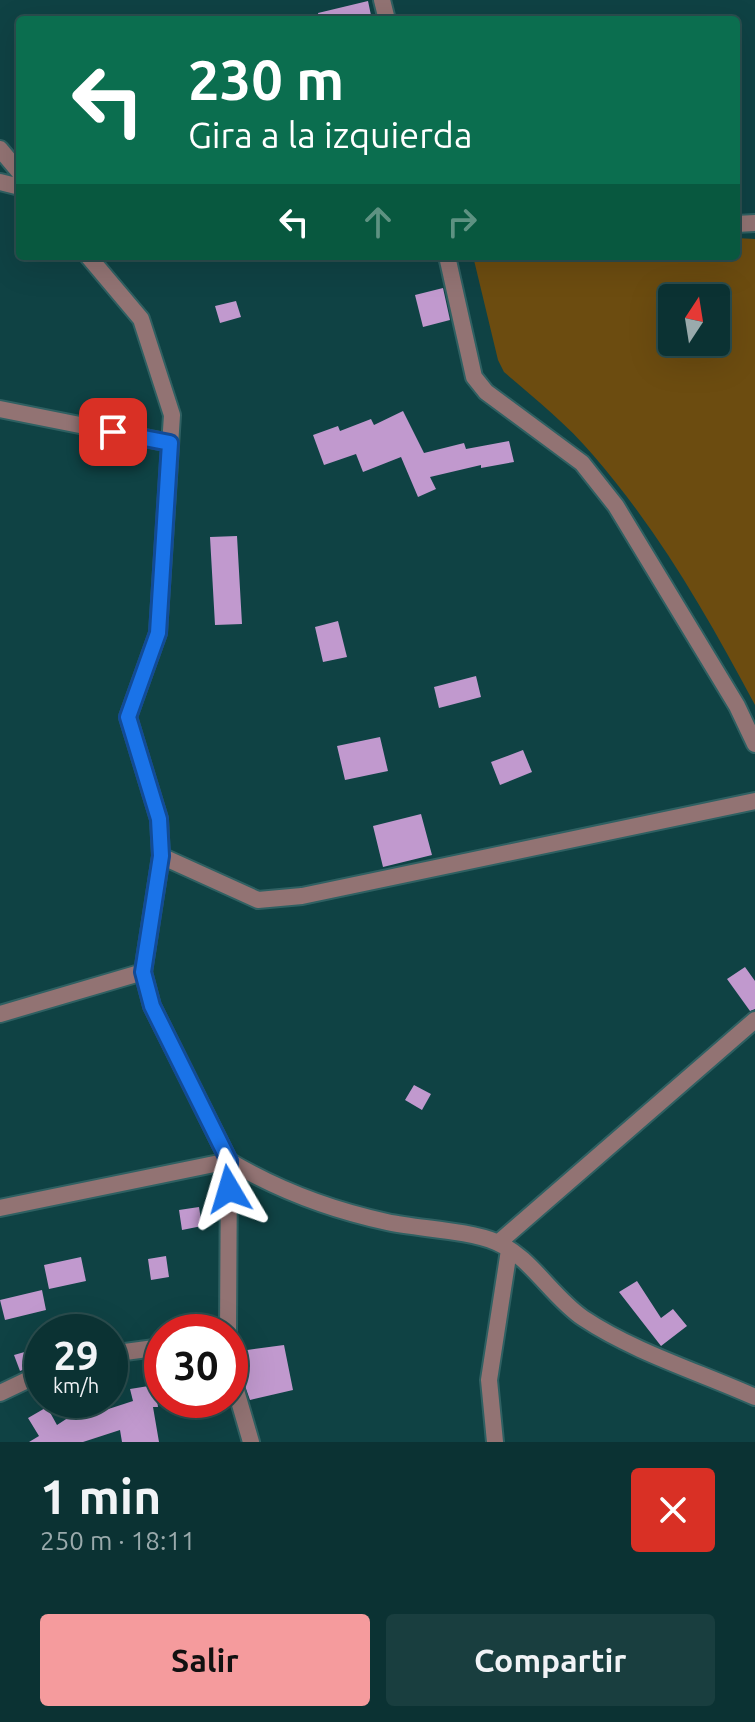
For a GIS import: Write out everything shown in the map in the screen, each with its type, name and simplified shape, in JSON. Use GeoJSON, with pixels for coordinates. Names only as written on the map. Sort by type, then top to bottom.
{"type":"FeatureCollection","features":[{"type":"Feature","properties":{"kind":"street"},"geometry":{"type":"LineString","coordinates":[[0,149],[16,168]]}},
{"type":"Feature","properties":{"kind":"street"},"geometry":{"type":"LineString","coordinates":[[91,260],[141,319],[172,415],[158,633],[128,717],[159,819],[161,856],[143,972],[152,1006],[229,1161],[228,1314]]}},
{"type":"Feature","properties":{"kind":"street"},"geometry":{"type":"LineString","coordinates":[[448,260],[474,377],[486,392],[582,463],[616,506],[737,706],[755,744]]}},
{"type":"Feature","properties":{"kind":"street"},"geometry":{"type":"LineString","coordinates":[[0,409],[170,443]]}},
{"type":"Feature","properties":{"kind":"street"},"geometry":{"type":"LineString","coordinates":[[161,856],[258,900],[302,896],[755,801]]}},
{"type":"Feature","properties":{"kind":"street"},"geometry":{"type":"LineString","coordinates":[[0,1014],[143,972]]}},
{"type":"Feature","properties":{"kind":"street"},"geometry":{"type":"LineString","coordinates":[[495,1442],[489,1380],[504,1247],[755,1020]]}},
{"type":"Feature","properties":{"kind":"street"},"geometry":{"type":"LineString","coordinates":[[0,1208],[229,1161],[273,1187],[329,1206],[386,1222],[504,1247],[562,1301],[600,1328],[755,1397]]}},
{"type":"Feature","properties":{"kind":"street"},"geometry":{"type":"LineString","coordinates":[[0,1393],[24,1382]]}},
{"type":"Feature","properties":{"kind":"street"},"geometry":{"type":"LineString","coordinates":[[244,1418],[251,1442]]}},
{"type":"Feature","properties":{"kind":"shaded area"},"geometry":{"type":"Polygon","coordinates":[[[740,238],[755,239],[755,705],[700,607],[640,514],[583,444],[504,372],[498,360],[474,260],[740,260],[740,238]]]}},
{"type":"Feature","properties":{"kind":"building"},"geometry":{"type":"Polygon","coordinates":[[[368,1],[371,16],[318,16],[318,13],[368,1]]]}},
{"type":"Feature","properties":{"kind":"building"},"geometry":{"type":"Polygon","coordinates":[[[443,288],[450,320],[423,327],[415,295],[443,288]]]}},
{"type":"Feature","properties":{"kind":"building"},"geometry":{"type":"Polygon","coordinates":[[[236,301],[241,317],[220,323],[215,306],[236,301]]]}},
{"type":"Feature","properties":{"kind":"building"},"geometry":{"type":"Polygon","coordinates":[[[403,411],[424,453],[464,443],[466,449],[509,441],[514,462],[481,468],[481,465],[430,477],[436,489],[418,497],[401,457],[363,472],[356,454],[324,465],[313,435],[338,426],[340,431],[371,419],[374,425],[403,411]]]}},
{"type":"Feature","properties":{"kind":"building"},"geometry":{"type":"Polygon","coordinates":[[[237,536],[242,624],[215,625],[210,537],[237,536]]]}},
{"type":"Feature","properties":{"kind":"building"},"geometry":{"type":"Polygon","coordinates":[[[338,621],[347,657],[323,662],[315,627],[338,621]]]}},
{"type":"Feature","properties":{"kind":"building"},"geometry":{"type":"Polygon","coordinates":[[[476,676],[481,697],[439,708],[434,687],[476,676]]]}},
{"type":"Feature","properties":{"kind":"building"},"geometry":{"type":"Polygon","coordinates":[[[380,737],[388,771],[345,780],[337,746],[380,737]]]}},
{"type":"Feature","properties":{"kind":"building"},"geometry":{"type":"Polygon","coordinates":[[[523,750],[532,772],[500,785],[491,762],[523,750]]]}},
{"type":"Feature","properties":{"kind":"building"},"geometry":{"type":"Polygon","coordinates":[[[421,814],[432,855],[383,867],[373,826],[421,814]]]}},
{"type":"Feature","properties":{"kind":"building"},"geometry":{"type":"Polygon","coordinates":[[[745,967],[755,981],[755,1009],[750,1011],[727,979],[745,967]]]}},
{"type":"Feature","properties":{"kind":"building"},"geometry":{"type":"Polygon","coordinates":[[[414,1085],[431,1094],[422,1110],[405,1100],[414,1085]]]}},
{"type":"Feature","properties":{"kind":"building"},"geometry":{"type":"Polygon","coordinates":[[[199,1207],[202,1226],[182,1230],[179,1210],[199,1207]]]}},
{"type":"Feature","properties":{"kind":"building"},"geometry":{"type":"Polygon","coordinates":[[[166,1256],[169,1277],[151,1280],[148,1259],[166,1256]]]}},
{"type":"Feature","properties":{"kind":"building"},"geometry":{"type":"Polygon","coordinates":[[[81,1257],[86,1281],[49,1289],[44,1265],[81,1257]]]}},
{"type":"Feature","properties":{"kind":"building"},"geometry":{"type":"Polygon","coordinates":[[[637,1281],[661,1318],[673,1309],[687,1326],[661,1346],[619,1292],[637,1281]]]}},
{"type":"Feature","properties":{"kind":"building"},"geometry":{"type":"Polygon","coordinates":[[[42,1290],[46,1310],[5,1320],[0,1300],[42,1290]]]}},
{"type":"Feature","properties":{"kind":"building"},"geometry":{"type":"Polygon","coordinates":[[[284,1345],[293,1390],[250,1400],[248,1350],[284,1345]]]}},
{"type":"Feature","properties":{"kind":"building"},"geometry":{"type":"Polygon","coordinates":[[[24,1352],[24,1369],[20,1371],[14,1355],[24,1352]]]}},
{"type":"Feature","properties":{"kind":"building"},"geometry":{"type":"Polygon","coordinates":[[[144,1387],[144,1418],[155,1418],[159,1442],[122,1442],[120,1430],[83,1442],[29,1442],[39,1436],[28,1418],[53,1418],[57,1425],[68,1418],[128,1418],[128,1403],[133,1401],[130,1389],[144,1387]]]}},
{"type":"Feature","properties":{"kind":"route"},"geometry":{"type":"LineString","coordinates":[[113,432],[170,443],[158,633],[128,717],[159,819],[161,856],[143,972],[152,1006],[229,1161],[229,1189]]}}]}
